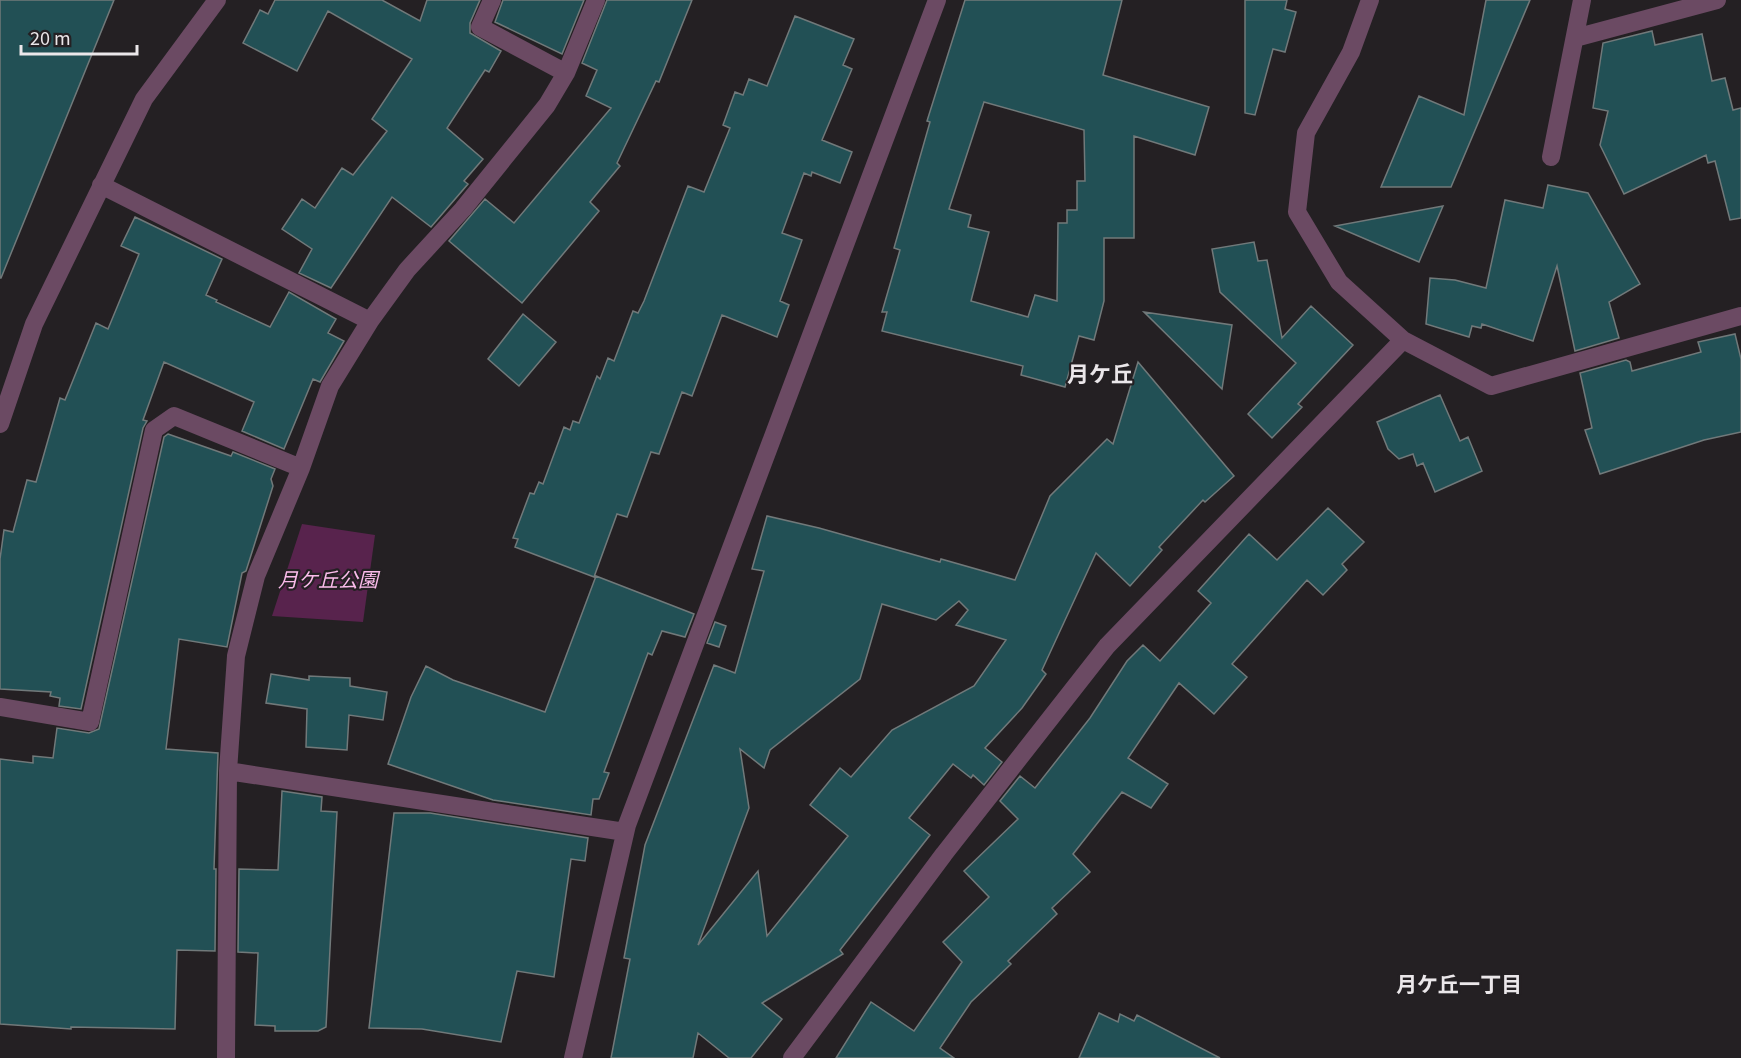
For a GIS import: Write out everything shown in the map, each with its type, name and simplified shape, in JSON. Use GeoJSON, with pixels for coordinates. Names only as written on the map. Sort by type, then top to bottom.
{"type":"FeatureCollection","features":[{"type":"Feature","properties":{"kind":"street"},"geometry":{"type":"LineString","coordinates":[[0,424],[34,324],[144,99],[217,0]]}},
{"type":"Feature","properties":{"kind":"street"},"geometry":{"type":"LineString","coordinates":[[492,0],[480,27],[566,73]]}},
{"type":"Feature","properties":{"kind":"street"},"geometry":{"type":"LineString","coordinates":[[226,1058],[228,771],[236,656],[256,576],[301,468],[330,386],[370,321],[407,270],[463,208],[547,105],[566,73],[596,0]]}},
{"type":"Feature","properties":{"kind":"street"},"geometry":{"type":"LineString","coordinates":[[573,1058],[625,832],[937,0]]}},
{"type":"Feature","properties":{"kind":"street"},"geometry":{"type":"LineString","coordinates":[[1370,0],[1351,52],[1306,133],[1297,212],[1339,282],[1403,340],[1491,386],[1741,316]]}},
{"type":"Feature","properties":{"kind":"street"},"geometry":{"type":"LineString","coordinates":[[1551,157],[1582,0]]}},
{"type":"Feature","properties":{"kind":"street"},"geometry":{"type":"LineString","coordinates":[[1575,38],[1716,0]]}},
{"type":"Feature","properties":{"kind":"street"},"geometry":{"type":"LineString","coordinates":[[102,185],[370,321]]}},
{"type":"Feature","properties":{"kind":"street"},"geometry":{"type":"LineString","coordinates":[[792,1058],[944,854],[1107,646],[1403,340]]}},
{"type":"Feature","properties":{"kind":"street"},"geometry":{"type":"LineString","coordinates":[[0,707],[90,722],[154,430],[174,416],[301,468]]}},
{"type":"Feature","properties":{"kind":"street"},"geometry":{"type":"LineString","coordinates":[[228,771],[625,832]]}},
{"type":"Feature","properties":{"kind":"green space","name":"月ケ丘公園"},"geometry":{"type":"Polygon","coordinates":[[[302,524],[375,535],[363,622],[272,616],[302,524]]]}},
{"type":"Feature","properties":{"kind":"building"},"geometry":{"type":"Polygon","coordinates":[[[0,0],[114,0],[1,278],[0,278],[0,0]]]}},
{"type":"Feature","properties":{"kind":"building"},"geometry":{"type":"Polygon","coordinates":[[[275,0],[382,0],[420,21],[427,0],[480,0],[470,23],[470,33],[501,51],[489,72],[485,70],[447,128],[483,159],[464,181],[468,184],[431,227],[392,197],[331,288],[299,273],[312,249],[282,229],[302,199],[315,208],[342,168],[353,175],[387,131],[372,119],[412,59],[328,11],[297,71],[243,43],[260,10],[268,14],[275,0]]]}},
{"type":"Feature","properties":{"kind":"building"},"geometry":{"type":"Polygon","coordinates":[[[503,0],[584,0],[562,54],[495,22],[503,0]]]}},
{"type":"Feature","properties":{"kind":"building"},"geometry":{"type":"Polygon","coordinates":[[[607,0],[692,0],[659,82],[656,81],[617,163],[620,166],[590,202],[599,211],[522,303],[449,241],[485,199],[514,223],[611,108],[586,96],[597,70],[582,63],[607,0]]]}},
{"type":"Feature","properties":{"kind":"building"},"geometry":{"type":"Polygon","coordinates":[[[965,0],[1122,0],[1103,75],[1209,107],[1195,155],[1134,136],[1134,238],[1104,238],[1104,301],[1094,340],[1079,336],[1065,387],[1021,375],[1023,366],[882,331],[887,312],[882,312],[900,250],[894,248],[930,122],[927,121],[965,0]],[[984,102],[949,209],[971,215],[968,227],[989,232],[971,301],[1028,317],[1035,295],[1057,301],[1058,223],[1067,223],[1067,210],[1077,210],[1077,181],[1085,181],[1084,130],[984,102]]]}},
{"type":"Feature","properties":{"kind":"building"},"geometry":{"type":"Polygon","coordinates":[[[1245,0],[1287,0],[1285,9],[1296,12],[1285,52],[1273,49],[1255,115],[1245,113],[1245,0]]]}},
{"type":"Feature","properties":{"kind":"building"},"geometry":{"type":"Polygon","coordinates":[[[1486,0],[1530,0],[1451,187],[1381,187],[1419,96],[1464,115],[1486,0]]]}},
{"type":"Feature","properties":{"kind":"building"},"geometry":{"type":"Polygon","coordinates":[[[795,16],[854,39],[843,65],[852,69],[822,140],[852,152],[840,183],[812,172],[811,176],[804,173],[782,233],[802,240],[780,301],[789,305],[777,337],[722,315],[692,396],[682,392],[659,454],[651,452],[627,517],[617,514],[594,577],[515,547],[518,539],[513,538],[530,493],[534,494],[539,482],[543,484],[564,427],[570,430],[573,421],[579,423],[597,376],[600,379],[608,358],[614,361],[633,311],[638,313],[644,301],[688,186],[704,192],[730,128],[723,125],[735,92],[743,95],[749,79],[767,86],[795,16]]]}},
{"type":"Feature","properties":{"kind":"building"},"geometry":{"type":"Polygon","coordinates":[[[1652,31],[1655,45],[1702,34],[1712,81],[1725,78],[1733,110],[1741,108],[1741,218],[1730,220],[1715,161],[1708,163],[1706,155],[1624,194],[1600,145],[1608,111],[1593,108],[1603,43],[1652,31]]]}},
{"type":"Feature","properties":{"kind":"building"},"geometry":{"type":"Polygon","coordinates":[[[1548,185],[1588,193],[1640,284],[1609,302],[1619,338],[1575,351],[1557,266],[1533,341],[1482,324],[1481,328],[1472,326],[1469,337],[1426,324],[1430,278],[1455,280],[1486,288],[1505,200],[1543,208],[1548,185]]]}},
{"type":"Feature","properties":{"kind":"building"},"geometry":{"type":"Polygon","coordinates":[[[1443,206],[1419,262],[1335,226],[1443,206]]]}},
{"type":"Feature","properties":{"kind":"building"},"geometry":{"type":"Polygon","coordinates":[[[135,217],[222,259],[206,295],[217,300],[216,302],[270,327],[289,292],[336,319],[328,333],[344,341],[320,382],[313,379],[284,449],[242,431],[254,402],[164,362],[143,420],[147,421],[143,428],[81,709],[59,706],[60,698],[50,696],[51,692],[0,689],[0,559],[4,530],[13,532],[27,480],[36,482],[60,398],[65,400],[96,323],[108,329],[139,254],[121,246],[135,217]]]}},
{"type":"Feature","properties":{"kind":"building"},"geometry":{"type":"Polygon","coordinates":[[[1254,242],[1258,261],[1267,260],[1282,338],[1311,306],[1353,345],[1298,404],[1302,407],[1272,438],[1248,414],[1296,363],[1220,292],[1212,249],[1254,242]]]}},
{"type":"Feature","properties":{"kind":"building"},"geometry":{"type":"Polygon","coordinates":[[[1144,312],[1232,325],[1222,389],[1144,312]]]}},
{"type":"Feature","properties":{"kind":"building"},"geometry":{"type":"Polygon","coordinates":[[[523,314],[556,342],[519,386],[488,359],[523,314]]]}},
{"type":"Feature","properties":{"kind":"building"},"geometry":{"type":"Polygon","coordinates":[[[1735,334],[1741,359],[1741,432],[1704,440],[1600,474],[1585,430],[1592,428],[1580,373],[1626,360],[1630,362],[1632,371],[1701,352],[1698,342],[1735,334]]]}},
{"type":"Feature","properties":{"kind":"building"},"geometry":{"type":"Polygon","coordinates":[[[1138,362],[1234,476],[1205,502],[1203,500],[1159,547],[1162,550],[1130,586],[1096,553],[1042,670],[1046,674],[1022,708],[985,748],[1002,762],[984,785],[973,775],[971,778],[953,764],[909,818],[930,835],[840,950],[843,954],[762,1003],[782,1019],[751,1058],[729,1058],[698,1033],[693,1058],[611,1058],[630,959],[624,958],[645,845],[714,665],[735,673],[764,571],[752,569],[767,516],[940,562],[941,559],[1015,580],[1050,496],[1107,439],[1113,444],[1138,362]],[[959,601],[936,620],[882,604],[860,679],[770,750],[764,768],[740,749],[749,808],[698,945],[758,871],[767,936],[848,836],[810,805],[840,768],[851,777],[892,730],[974,686],[1006,640],[956,625],[968,610],[959,601]]]}},
{"type":"Feature","properties":{"kind":"building"},"geometry":{"type":"Polygon","coordinates":[[[1440,395],[1460,441],[1468,437],[1482,471],[1435,492],[1423,463],[1417,466],[1413,454],[1399,459],[1388,449],[1377,422],[1440,395]]]}},
{"type":"Feature","properties":{"kind":"building"},"geometry":{"type":"Polygon","coordinates":[[[168,434],[231,456],[233,452],[275,469],[271,479],[273,486],[246,571],[242,573],[227,647],[179,639],[166,749],[218,753],[214,869],[216,869],[215,951],[177,950],[175,1029],[71,1027],[71,1029],[0,1024],[0,759],[33,763],[33,756],[53,758],[57,728],[89,733],[99,729],[164,437],[168,434]]]}},
{"type":"Feature","properties":{"kind":"building"},"geometry":{"type":"Polygon","coordinates":[[[1328,508],[1364,542],[1342,564],[1347,570],[1323,595],[1307,580],[1232,664],[1247,677],[1214,714],[1179,683],[1128,758],[1168,784],[1151,808],[1122,792],[1073,854],[1090,872],[1052,908],[1057,914],[1008,961],[1011,964],[971,1002],[940,1048],[954,1058],[836,1058],[871,1002],[914,1031],[962,962],[943,942],[989,897],[964,871],[1018,819],[1000,801],[1020,776],[1035,788],[1090,718],[1127,661],[1143,645],[1160,661],[1211,603],[1198,591],[1249,534],[1277,560],[1328,508]]]}},
{"type":"Feature","properties":{"kind":"building"},"geometry":{"type":"Polygon","coordinates":[[[596,576],[694,614],[685,637],[662,631],[652,655],[648,653],[604,772],[609,773],[599,799],[593,799],[591,815],[493,800],[388,764],[411,697],[426,666],[453,680],[545,712],[596,576]]]}},
{"type":"Feature","properties":{"kind":"building"},"geometry":{"type":"Polygon","coordinates":[[[715,622],[726,626],[719,647],[707,643],[715,622]]]}},
{"type":"Feature","properties":{"kind":"building"},"geometry":{"type":"Polygon","coordinates":[[[271,674],[309,680],[309,676],[350,678],[350,686],[387,692],[383,720],[349,715],[347,750],[306,747],[307,709],[266,703],[271,674]]]}},
{"type":"Feature","properties":{"kind":"building"},"geometry":{"type":"Polygon","coordinates":[[[282,791],[322,797],[321,811],[337,812],[326,1027],[318,1031],[275,1031],[275,1026],[255,1025],[258,953],[238,952],[239,869],[278,870],[282,791]]]}},
{"type":"Feature","properties":{"kind":"building"},"geometry":{"type":"Polygon","coordinates":[[[394,813],[430,813],[588,838],[585,861],[571,859],[554,977],[517,971],[501,1042],[422,1029],[369,1028],[394,813]]]}},
{"type":"Feature","properties":{"kind":"building"},"geometry":{"type":"Polygon","coordinates":[[[1099,1013],[1118,1022],[1120,1014],[1134,1021],[1137,1015],[1220,1058],[1079,1058],[1099,1013]]]}},
{"type":"Feature","properties":{"kind":"district","name":"月ケ丘"},"geometry":{"type":"Point","coordinates":[1100,372]}},
{"type":"Feature","properties":{"kind":"district","name":"月ケ丘一丁目"},"geometry":{"type":"Point","coordinates":[1459,983]}}]}
